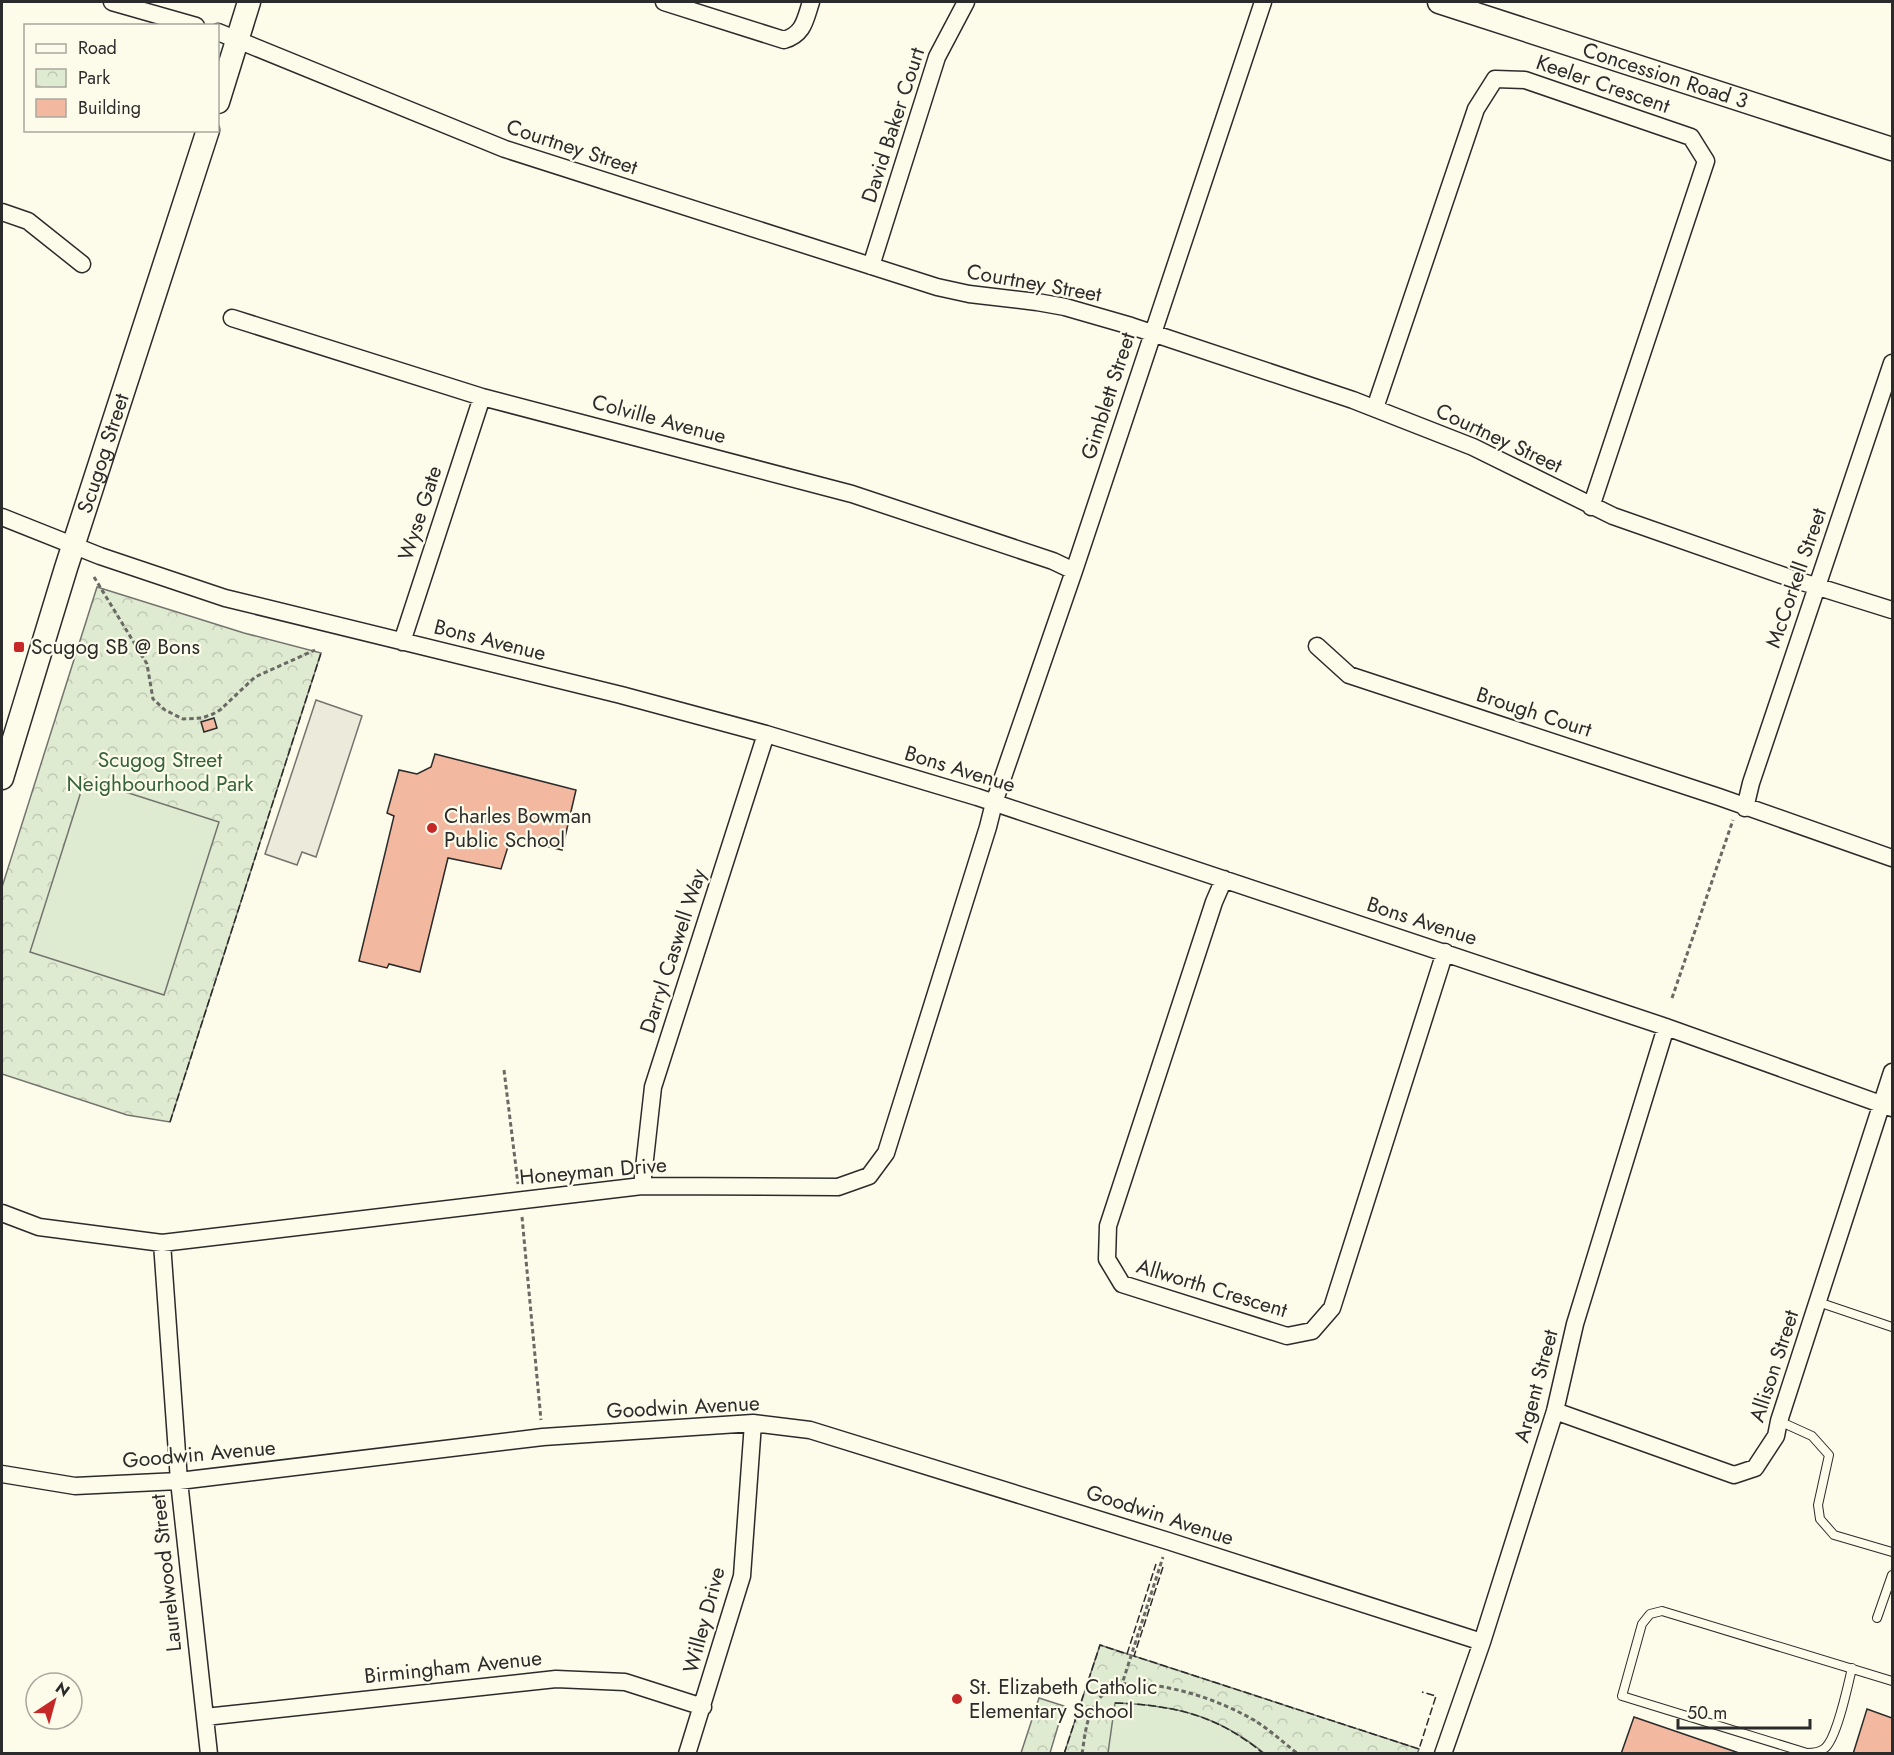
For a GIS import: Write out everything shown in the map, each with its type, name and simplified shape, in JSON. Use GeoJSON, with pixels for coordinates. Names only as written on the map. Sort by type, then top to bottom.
{"type":"FeatureCollection","features":[{"type":"Feature","properties":{"kind":"street"},"geometry":{"type":"LineString","coordinates":[[112,2],[189,24]]}},
{"type":"Feature","properties":{"kind":"street"},"geometry":{"type":"LineString","coordinates":[[219,95],[228,36],[249,2]]}},
{"type":"Feature","properties":{"kind":"street"},"geometry":{"type":"LineString","coordinates":[[664,2],[683,4],[784,40],[794,37],[802,29],[811,2]]}},
{"type":"Feature","properties":{"kind":"street","name":"David Baker Court"},"geometry":{"type":"LineString","coordinates":[[871,266],[938,57],[966,2]]}},
{"type":"Feature","properties":{"kind":"street","name":"Gimblett Street"},"geometry":{"type":"LineString","coordinates":[[994,803],[1074,571],[1263,2]]}},
{"type":"Feature","properties":{"kind":"street","name":"Concession Road 3"},"geometry":{"type":"LineString","coordinates":[[1439,2],[1893,149]]}},
{"type":"Feature","properties":{"kind":"street","name":"Courtney Street"},"geometry":{"type":"LineString","coordinates":[[228,36],[506,150],[937,287],[969,294],[1065,307],[1152,333],[1375,408],[1473,447],[1613,516],[1893,610]]}},
{"type":"Feature","properties":{"kind":"street","name":"Keeler Crescent"},"geometry":{"type":"LineString","coordinates":[[1375,408],[1476,109],[1495,79],[1525,80],[1691,137],[1706,161],[1591,507]]}},
{"type":"Feature","properties":{"kind":"street","name":"Scugog Street"},"geometry":{"type":"LineString","coordinates":[[2,778],[66,568],[207,132]]}},
{"type":"Feature","properties":{"kind":"street"},"geometry":{"type":"LineString","coordinates":[[2,212],[28,221],[82,264]]}},
{"type":"Feature","properties":{"kind":"street","name":"Colville Avenue"},"geometry":{"type":"LineString","coordinates":[[232,318],[482,397],[852,494],[1053,561],[1074,571]]}},
{"type":"Feature","properties":{"kind":"street","name":"McCorkell Street"},"geometry":{"type":"LineString","coordinates":[[1745,808],[1751,783],[1816,586],[1893,363]]}},
{"type":"Feature","properties":{"kind":"street","name":"Wyse Gate"},"geometry":{"type":"LineString","coordinates":[[402,642],[482,397]]}},
{"type":"Feature","properties":{"kind":"street","name":"Bons Avenue"},"geometry":{"type":"LineString","coordinates":[[2,517],[100,556],[225,598],[621,695],[766,734],[994,803],[1445,952],[1666,1027],[1887,1106]]}},
{"type":"Feature","properties":{"kind":"street","name":"Brough Court"},"geometry":{"type":"LineString","coordinates":[[1317,646],[1349,675],[1719,797],[1893,858]]}},
{"type":"Feature","properties":{"kind":"street","name":"Darryl Caswell Way"},"geometry":{"type":"LineString","coordinates":[[642,1186],[652,1087],[766,734]]}},
{"type":"Feature","properties":{"kind":"street","name":"Honeyman Drive"},"geometry":{"type":"LineString","coordinates":[[2,1213],[39,1227],[162,1243],[642,1186],[838,1187],[869,1176],[886,1152],[994,803]]}},
{"type":"Feature","properties":{"kind":"street","name":"Allworth Crescent"},"geometry":{"type":"LineString","coordinates":[[1224,879],[1210,914],[1108,1226],[1107,1259],[1122,1284],[1287,1336],[1312,1331],[1332,1308],[1445,952]]}},
{"type":"Feature","properties":{"kind":"street","name":"Argent Street"},"geometry":{"type":"LineString","coordinates":[[1443,1754],[1482,1642],[1555,1411],[1575,1324],[1666,1027]]}},
{"type":"Feature","properties":{"kind":"street","name":"Allison Street"},"geometry":{"type":"LineString","coordinates":[[1555,1411],[1734,1475],[1755,1468],[1776,1437],[1779,1421],[1818,1302],[1887,1106],[1893,1072]]}},
{"type":"Feature","properties":{"kind":"street","name":"Laurelwood Street"},"geometry":{"type":"LineString","coordinates":[[162,1243],[178,1481],[209,1754]]}},
{"type":"Feature","properties":{"kind":"street","name":"Goodwin Avenue"},"geometry":{"type":"LineString","coordinates":[[2,1474],[75,1486],[178,1481],[543,1437],[753,1423],[810,1430],[1168,1540],[1482,1642]]}},
{"type":"Feature","properties":{"kind":"street","name":"Willey Drive"},"geometry":{"type":"LineString","coordinates":[[687,1754],[742,1576],[753,1423]]}},
{"type":"Feature","properties":{"kind":"street","name":"Birmingham Avenue"},"geometry":{"type":"LineString","coordinates":[[205,1717],[556,1679],[625,1682],[703,1707]]}},
{"type":"Feature","properties":{"kind":"lane"},"geometry":{"type":"LineString","coordinates":[[1818,1302],[1893,1327]]}},
{"type":"Feature","properties":{"kind":"lane"},"geometry":{"type":"LineString","coordinates":[[1779,1421],[1812,1436],[1829,1455],[1818,1505],[1820,1519],[1834,1535],[1893,1552]]}},
{"type":"Feature","properties":{"kind":"lane"},"geometry":{"type":"LineString","coordinates":[[1877,1618],[1893,1575]]}},
{"type":"Feature","properties":{"kind":"lane"},"geometry":{"type":"LineString","coordinates":[[1852,1668],[1833,1737],[1826,1747],[1817,1752],[1808,1753],[1622,1696],[1642,1624],[1650,1614],[1662,1611],[1852,1668],[1893,1681]]}},
{"type":"Feature","properties":{"kind":"path"},"geometry":{"type":"LineString","coordinates":[[94,577],[147,664],[153,699],[165,710],[183,719],[202,718],[213,714],[255,677],[315,650]]}},
{"type":"Feature","properties":{"kind":"path"},"geometry":{"type":"LineString","coordinates":[[1672,998],[1731,821],[1745,808]]}},
{"type":"Feature","properties":{"kind":"path"},"geometry":{"type":"LineString","coordinates":[[504,1070],[520,1200],[543,1437]]}},
{"type":"Feature","properties":{"kind":"path"},"geometry":{"type":"LineString","coordinates":[[1122,1684],[1164,1552]]}},
{"type":"Feature","properties":{"kind":"path"},"geometry":{"type":"LineString","coordinates":[[1082,1754],[1086,1728],[1095,1703],[1102,1693],[1122,1684],[1140,1683],[1186,1692],[1226,1707],[1257,1722],[1298,1754]]}},
{"type":"Feature","properties":{"kind":"green space","name":"Scugog Street Neighbourhood Park"},"geometry":{"type":"Polygon","coordinates":[[[97,587],[244,633],[321,653],[170,1122],[127,1115],[2,1074],[2,887],[97,587]]]}},
{"type":"Feature","properties":{"kind":"green space"},"geometry":{"type":"Polygon","coordinates":[[[85,779],[219,822],[164,995],[30,952],[85,779]]]}},
{"type":"Feature","properties":{"kind":"green space"},"geometry":{"type":"Polygon","coordinates":[[[1100,1645],[1419,1749],[1417,1754],[1064,1754],[1100,1645]]]}},
{"type":"Feature","properties":{"kind":"green space"},"geometry":{"type":"Polygon","coordinates":[[[1039,1698],[1064,1706],[1050,1753],[1021,1753],[1039,1698]]]}},
{"type":"Feature","properties":{"kind":"green space"},"geometry":{"type":"Polygon","coordinates":[[[1115,1703],[1157,1706],[1194,1714],[1229,1729],[1264,1753],[1108,1753],[1115,1703]]]}},
{"type":"Feature","properties":{"kind":"shaded area"},"geometry":{"type":"Polygon","coordinates":[[[316,700],[362,716],[316,857],[302,852],[297,865],[265,854],[316,700]]]}},
{"type":"Feature","properties":{"kind":"building"},"geometry":{"type":"Polygon","coordinates":[[[214,718],[217,728],[204,732],[201,722],[214,718]]]}},
{"type":"Feature","properties":{"kind":"building"},"geometry":{"type":"Polygon","coordinates":[[[435,754],[576,790],[562,850],[511,837],[501,869],[448,858],[420,972],[389,964],[387,968],[359,961],[394,816],[387,813],[399,770],[417,774],[431,767],[435,754]]]}},
{"type":"Feature","properties":{"kind":"building"},"geometry":{"type":"Polygon","coordinates":[[[1867,1709],[1892,1718],[1892,1754],[1853,1754],[1867,1709]]]}},
{"type":"Feature","properties":{"kind":"building"},"geometry":{"type":"Polygon","coordinates":[[[1634,1717],[1742,1754],[1621,1754],[1634,1717]]]}},
{"type":"Feature","properties":{"kind":"fence"},"geometry":{"type":"LineString","coordinates":[[170,1122],[321,653]]}},
{"type":"Feature","properties":{"kind":"fence"},"geometry":{"type":"LineString","coordinates":[[1064,1754],[1100,1645],[1127,1654],[1156,1564]]}},
{"type":"Feature","properties":{"kind":"fence"},"geometry":{"type":"LineString","coordinates":[[1163,1567],[1134,1656],[1419,1749],[1436,1696],[1422,1692]]}},
{"type":"Feature","properties":{"kind":"fence"},"geometry":{"type":"LineString","coordinates":[[1115,1703],[1157,1706],[1212,1721],[1247,1741],[1264,1754]]}},
{"type":"Feature","properties":{"kind":"place","name":"Scugog SB @ Bons"},"geometry":{"type":"Point","coordinates":[19,647]}},
{"type":"Feature","properties":{"kind":"place","name":"Charles Bowman Public School"},"geometry":{"type":"Point","coordinates":[432,828]}},
{"type":"Feature","properties":{"kind":"place","name":"St. Elizabeth Catholic Elementary School"},"geometry":{"type":"Point","coordinates":[957,1699]}}]}
